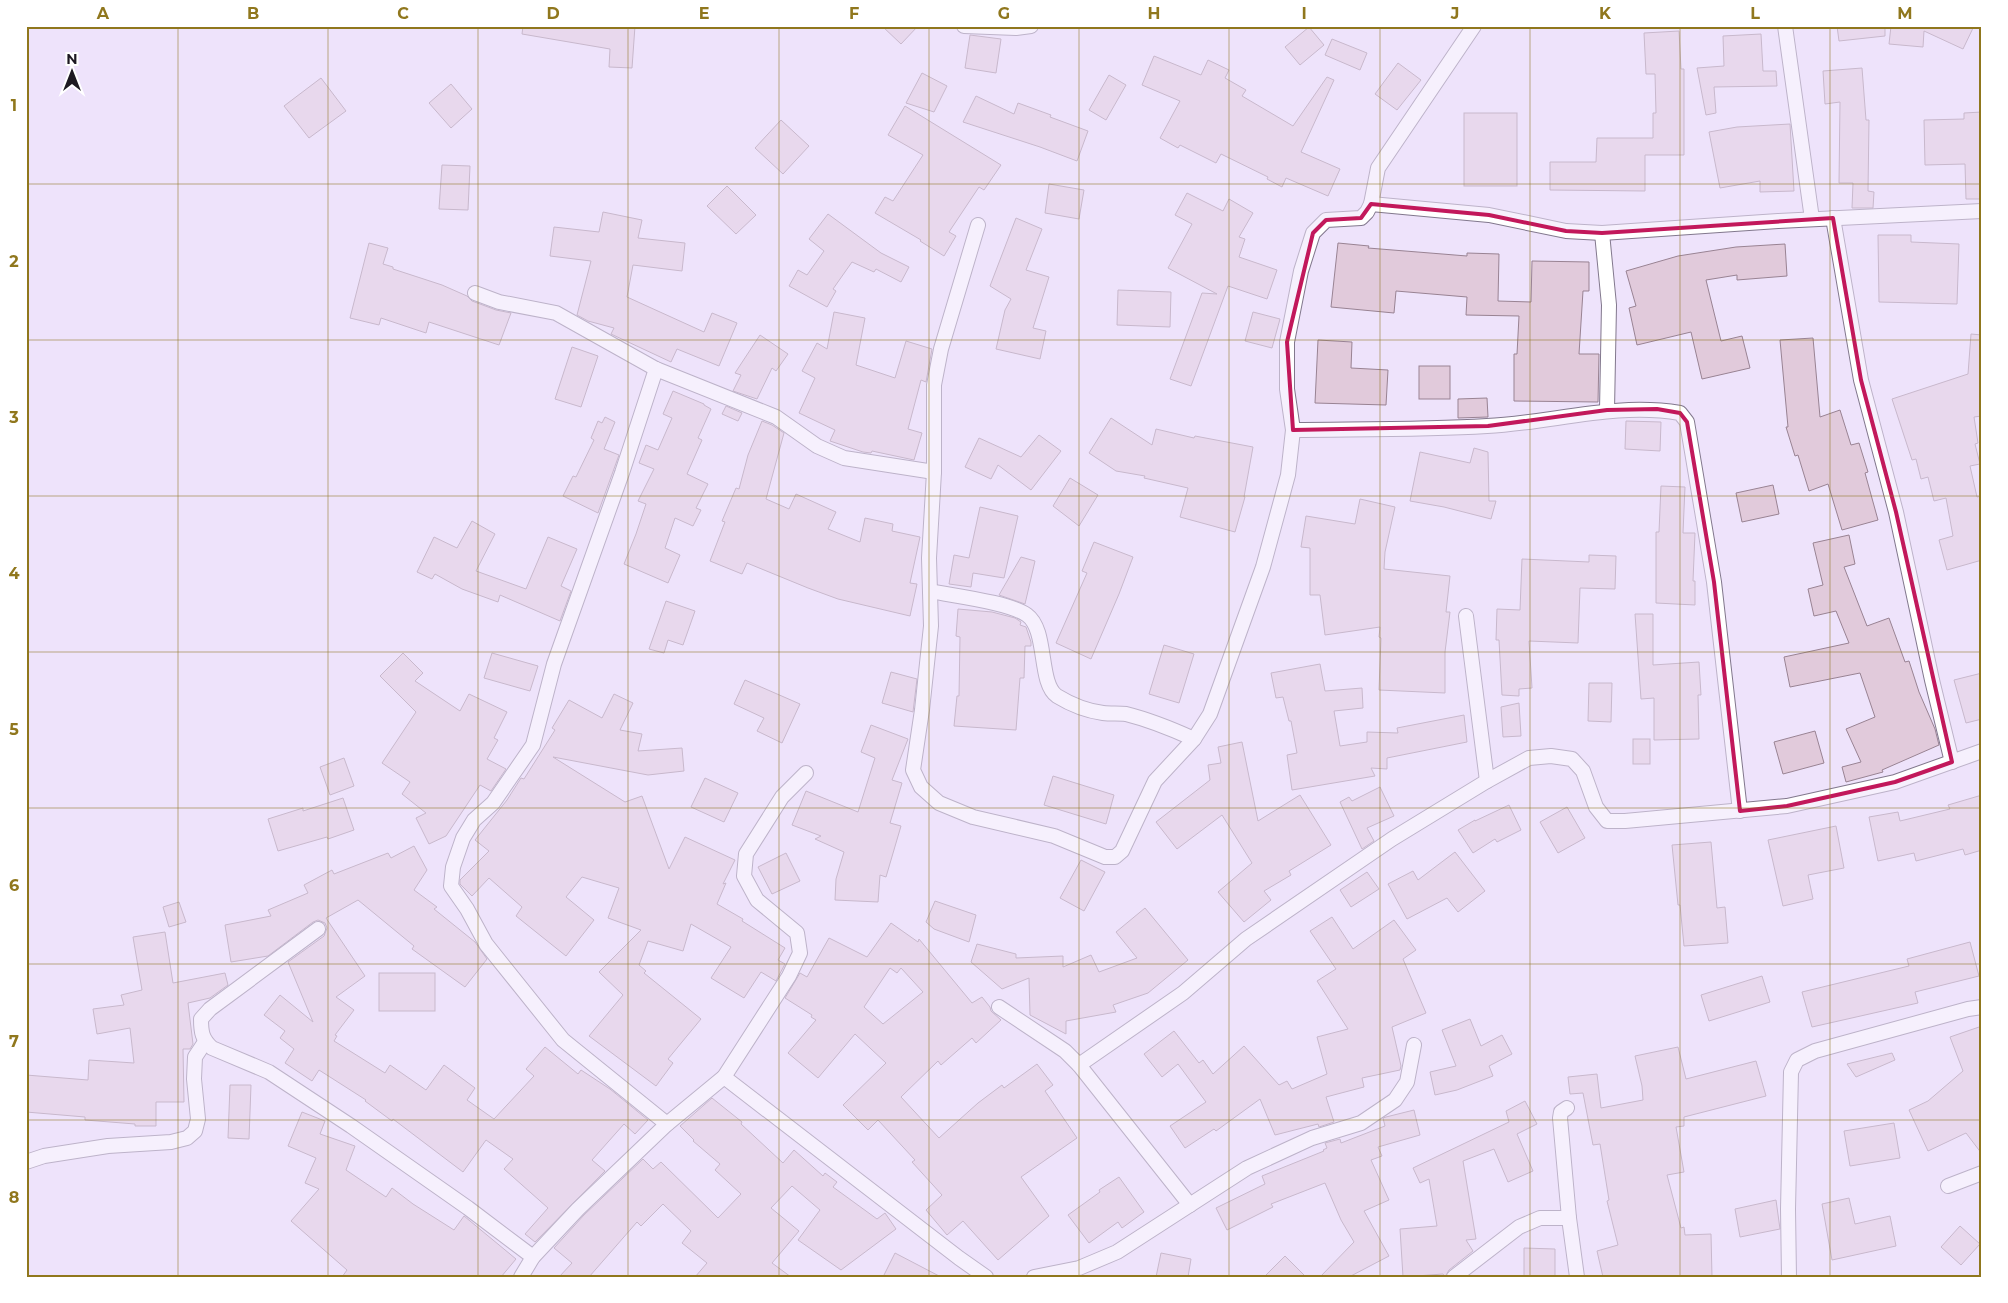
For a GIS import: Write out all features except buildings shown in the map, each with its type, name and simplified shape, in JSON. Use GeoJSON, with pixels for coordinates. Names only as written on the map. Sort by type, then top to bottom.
{"type":"FeatureCollection","features":[{"type":"Feature","properties":{"kind":"street"},"geometry":{"type":"LineString","coordinates":[[964,26],[1016,28],[1031,26]]}},
{"type":"Feature","properties":{"kind":"street"},"geometry":{"type":"LineString","coordinates":[[978,225],[941,348],[934,386],[934,472],[930,558],[931,626],[913,770],[921,787],[939,803],[973,817],[1054,836],[1105,857],[1115,857],[1122,851],[1155,781],[1194,739],[1210,714],[1263,567],[1288,475],[1293,430],[1288,389],[1287,342],[1302,270],[1313,233],[1326,220],[1361,218],[1367,212],[1371,204],[1378,168],[1474,26]]}},
{"type":"Feature","properties":{"kind":"street"},"geometry":{"type":"LineString","coordinates":[[1785,26],[1812,219]]}},
{"type":"Feature","properties":{"kind":"street"},"geometry":{"type":"LineString","coordinates":[[1371,204],[1489,215],[1566,231],[1602,233],[1690,226],[1982,210]]}},
{"type":"Feature","properties":{"kind":"street"},"geometry":{"type":"LineString","coordinates":[[1833,218],[1861,380],[1896,512],[1932,680],[1952,762]]}},
{"type":"Feature","properties":{"kind":"street"},"geometry":{"type":"LineString","coordinates":[[1602,233],[1609,305],[1607,410]]}},
{"type":"Feature","properties":{"kind":"street"},"geometry":{"type":"LineString","coordinates":[[474,294],[499,302],[556,313],[656,369],[776,417],[816,446],[844,458],[934,472]]}},
{"type":"Feature","properties":{"kind":"street"},"geometry":{"type":"LineString","coordinates":[[656,369],[622,473],[554,664],[533,745],[493,804],[474,820],[463,838],[454,867],[451,886],[467,908],[486,944],[564,1040],[667,1124]]}},
{"type":"Feature","properties":{"kind":"street"},"geometry":{"type":"LineString","coordinates":[[1293,430],[1488,426],[1607,410],[1657,409],[1680,413],[1687,422],[1714,582],[1740,811]]}},
{"type":"Feature","properties":{"kind":"street"},"geometry":{"type":"LineString","coordinates":[[930,591],[999,605],[1027,615],[1034,625],[1040,641],[1048,682],[1055,694],[1075,705],[1102,713],[1124,714],[1167,726],[1194,739]]}},
{"type":"Feature","properties":{"kind":"street"},"geometry":{"type":"LineString","coordinates":[[1466,616],[1487,781]]}},
{"type":"Feature","properties":{"kind":"street"},"geometry":{"type":"LineString","coordinates":[[1079,1065],[1183,993],[1246,939],[1392,840],[1487,781],[1529,758],[1551,756],[1572,759],[1583,771],[1596,807],[1607,821],[1787,806],[1895,782],[1982,751]]}},
{"type":"Feature","properties":{"kind":"street"},"geometry":{"type":"LineString","coordinates":[[520,1277],[533,1257],[578,1209],[667,1124],[724,1077],[789,976],[800,953],[797,933],[757,900],[744,876],[746,854],[782,797],[806,773]]}},
{"type":"Feature","properties":{"kind":"street"},"geometry":{"type":"LineString","coordinates":[[318,928],[210,1009],[201,1019],[201,1031],[205,1042],[212,1048],[269,1072],[468,1208],[533,1257]]}},
{"type":"Feature","properties":{"kind":"street"},"geometry":{"type":"LineString","coordinates":[[999,1007],[1065,1052],[1079,1065],[1190,1204]]}},
{"type":"Feature","properties":{"kind":"street"},"geometry":{"type":"LineString","coordinates":[[1789,1277],[1788,1209],[1791,1072],[1797,1060],[1815,1052],[1968,1009],[1982,1007]]}},
{"type":"Feature","properties":{"kind":"street"},"geometry":{"type":"LineString","coordinates":[[26,1162],[44,1156],[108,1146],[171,1142],[187,1138],[195,1131],[198,1119],[194,1079],[195,1057],[205,1042]]}},
{"type":"Feature","properties":{"kind":"street"},"geometry":{"type":"LineString","coordinates":[[1034,1277],[1079,1268],[1117,1252],[1247,1168],[1312,1138],[1361,1123],[1394,1100],[1407,1082],[1414,1045]]}},
{"type":"Feature","properties":{"kind":"street"},"geometry":{"type":"LineString","coordinates":[[724,1077],[986,1277]]}},
{"type":"Feature","properties":{"kind":"street"},"geometry":{"type":"LineString","coordinates":[[1567,1108],[1561,1112],[1560,1118],[1569,1218],[1577,1277]]}},
{"type":"Feature","properties":{"kind":"street"},"geometry":{"type":"LineString","coordinates":[[1948,1186],[1982,1173]]}},
{"type":"Feature","properties":{"kind":"street"},"geometry":{"type":"LineString","coordinates":[[1454,1277],[1518,1227],[1540,1218],[1569,1218]]}},
{"type":"Feature","properties":{"kind":"highlighted area"},"geometry":{"type":"Polygon","coordinates":[[[1371,204],[1489,215],[1566,231],[1602,233],[1833,218],[1861,380],[1896,512],[1952,762],[1895,782],[1787,806],[1740,811],[1714,582],[1687,422],[1680,413],[1657,409],[1607,410],[1488,426],[1293,430],[1287,342],[1313,233],[1326,220],[1361,218],[1371,204]]]}}]}
